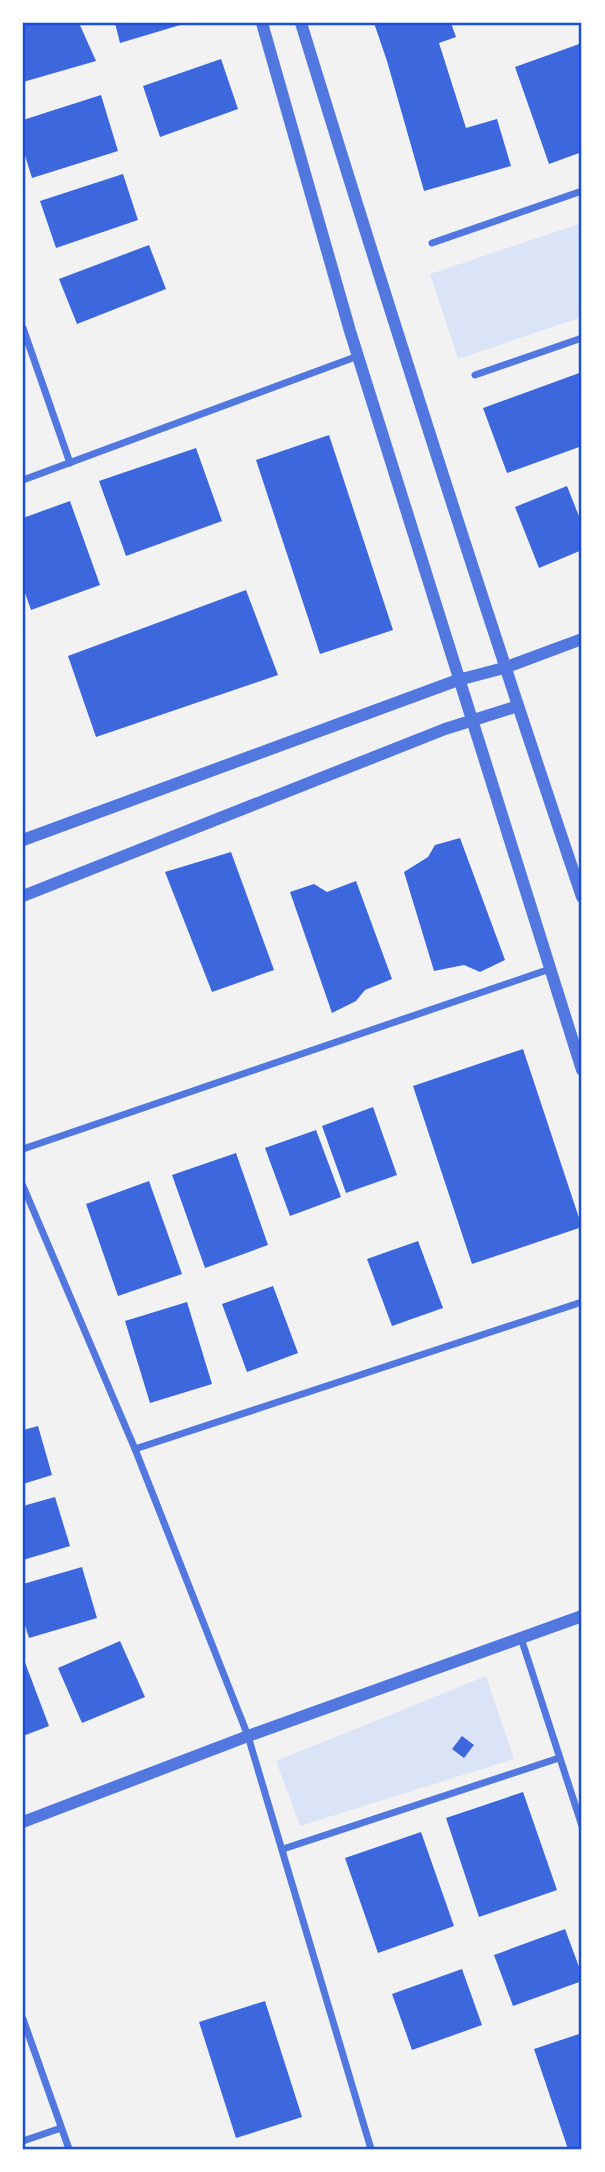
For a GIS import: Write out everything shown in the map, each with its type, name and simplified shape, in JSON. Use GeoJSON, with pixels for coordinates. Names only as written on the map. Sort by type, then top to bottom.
{"type":"FeatureCollection","features":[{"type":"Feature","properties":{"kind":"street"},"geometry":{"type":"LineString","coordinates":[[262,23],[358,356],[582,1070]]}},
{"type":"Feature","properties":{"kind":"street"},"geometry":{"type":"LineString","coordinates":[[301,23],[415,392],[504,668],[582,897]]}},
{"type":"Feature","properties":{"kind":"street"},"geometry":{"type":"LineString","coordinates":[[432,243],[582,191]]}},
{"type":"Feature","properties":{"kind":"street"},"geometry":{"type":"LineString","coordinates":[[23,328],[70,463]]}},
{"type":"Feature","properties":{"kind":"street"},"geometry":{"type":"LineString","coordinates":[[475,376],[582,338]]}},
{"type":"Feature","properties":{"kind":"street"},"geometry":{"type":"LineString","coordinates":[[23,480],[358,356]]}},
{"type":"Feature","properties":{"kind":"street"},"geometry":{"type":"LineString","coordinates":[[23,840],[458,680],[504,668],[582,639]]}},
{"type":"Feature","properties":{"kind":"street"},"geometry":{"type":"LineString","coordinates":[[23,896],[445,729],[518,706]]}},
{"type":"Feature","properties":{"kind":"street"},"geometry":{"type":"LineString","coordinates":[[23,1149],[550,969]]}},
{"type":"Feature","properties":{"kind":"street"},"geometry":{"type":"LineString","coordinates":[[23,1186],[135,1449],[248,1736],[371,2149]]}},
{"type":"Feature","properties":{"kind":"street"},"geometry":{"type":"LineString","coordinates":[[135,1449],[582,1302]]}},
{"type":"Feature","properties":{"kind":"street"},"geometry":{"type":"LineString","coordinates":[[23,1822],[248,1736],[582,1616]]}},
{"type":"Feature","properties":{"kind":"street"},"geometry":{"type":"LineString","coordinates":[[521,1637],[582,1826]]}},
{"type":"Feature","properties":{"kind":"street"},"geometry":{"type":"LineString","coordinates":[[283,1849],[559,1758]]}},
{"type":"Feature","properties":{"kind":"street"},"geometry":{"type":"LineString","coordinates":[[23,2019],[69,2149]]}},
{"type":"Feature","properties":{"kind":"street"},"geometry":{"type":"LineString","coordinates":[[23,2141],[61,2127]]}},
{"type":"Feature","properties":{"kind":"shaded area"},"geometry":{"type":"Polygon","coordinates":[[[582,223],[582,317],[458,359],[430,274],[582,223]]]}},
{"type":"Feature","properties":{"kind":"shaded area"},"geometry":{"type":"Polygon","coordinates":[[[486,1676],[514,1759],[300,1826],[276,1761],[486,1676]]]}},
{"type":"Feature","properties":{"kind":"building"},"geometry":{"type":"Polygon","coordinates":[[[23,23],[79,23],[96,61],[23,82],[23,23]]]}},
{"type":"Feature","properties":{"kind":"building"},"geometry":{"type":"Polygon","coordinates":[[[115,23],[187,23],[120,43],[115,23]]]}},
{"type":"Feature","properties":{"kind":"building"},"geometry":{"type":"Polygon","coordinates":[[[374,23],[451,23],[456,37],[439,43],[466,128],[497,119],[511,166],[424,191],[374,23]]]}},
{"type":"Feature","properties":{"kind":"building"},"geometry":{"type":"Polygon","coordinates":[[[582,43],[582,152],[549,164],[515,67],[582,43]]]}},
{"type":"Feature","properties":{"kind":"building"},"geometry":{"type":"Polygon","coordinates":[[[221,59],[238,109],[160,137],[143,86],[221,59]]]}},
{"type":"Feature","properties":{"kind":"building"},"geometry":{"type":"Polygon","coordinates":[[[101,95],[118,151],[32,178],[23,149],[23,120],[101,95]]]}},
{"type":"Feature","properties":{"kind":"building"},"geometry":{"type":"Polygon","coordinates":[[[123,174],[138,220],[56,248],[40,201],[123,174]]]}},
{"type":"Feature","properties":{"kind":"building"},"geometry":{"type":"Polygon","coordinates":[[[149,245],[166,289],[77,324],[59,279],[149,245]]]}},
{"type":"Feature","properties":{"kind":"building"},"geometry":{"type":"Polygon","coordinates":[[[582,372],[582,446],[507,473],[483,408],[582,372]]]}},
{"type":"Feature","properties":{"kind":"building"},"geometry":{"type":"Polygon","coordinates":[[[329,435],[393,630],[320,654],[256,460],[329,435]]]}},
{"type":"Feature","properties":{"kind":"building"},"geometry":{"type":"Polygon","coordinates":[[[196,448],[222,521],[126,556],[99,481],[196,448]]]}},
{"type":"Feature","properties":{"kind":"building"},"geometry":{"type":"Polygon","coordinates":[[[567,486],[582,524],[582,550],[539,568],[515,507],[567,486]]]}},
{"type":"Feature","properties":{"kind":"building"},"geometry":{"type":"Polygon","coordinates":[[[70,501],[100,585],[31,610],[23,587],[23,518],[70,501]]]}},
{"type":"Feature","properties":{"kind":"building"},"geometry":{"type":"Polygon","coordinates":[[[246,590],[278,675],[96,737],[68,656],[246,590]]]}},
{"type":"Feature","properties":{"kind":"building"},"geometry":{"type":"Polygon","coordinates":[[[460,838],[505,960],[480,972],[464,965],[434,971],[404,872],[428,857],[435,845],[460,838]]]}},
{"type":"Feature","properties":{"kind":"building"},"geometry":{"type":"Polygon","coordinates":[[[231,852],[274,970],[212,992],[165,872],[231,852]]]}},
{"type":"Feature","properties":{"kind":"building"},"geometry":{"type":"Polygon","coordinates":[[[356,881],[392,979],[365,990],[356,1001],[332,1013],[290,892],[314,884],[327,892],[356,881]]]}},
{"type":"Feature","properties":{"kind":"building"},"geometry":{"type":"Polygon","coordinates":[[[523,1049],[582,1227],[472,1264],[413,1086],[523,1049]]]}},
{"type":"Feature","properties":{"kind":"building"},"geometry":{"type":"Polygon","coordinates":[[[373,1107],[397,1175],[346,1193],[322,1126],[373,1107]]]}},
{"type":"Feature","properties":{"kind":"building"},"geometry":{"type":"Polygon","coordinates":[[[316,1130],[341,1197],[290,1216],[265,1148],[316,1130]]]}},
{"type":"Feature","properties":{"kind":"building"},"geometry":{"type":"Polygon","coordinates":[[[236,1153],[268,1245],[205,1268],[172,1175],[236,1153]]]}},
{"type":"Feature","properties":{"kind":"building"},"geometry":{"type":"Polygon","coordinates":[[[149,1181],[182,1274],[118,1296],[86,1204],[149,1181]]]}},
{"type":"Feature","properties":{"kind":"building"},"geometry":{"type":"Polygon","coordinates":[[[418,1241],[443,1308],[392,1326],[367,1259],[418,1241]]]}},
{"type":"Feature","properties":{"kind":"building"},"geometry":{"type":"Polygon","coordinates":[[[273,1286],[298,1353],[247,1372],[222,1304],[273,1286]]]}},
{"type":"Feature","properties":{"kind":"building"},"geometry":{"type":"Polygon","coordinates":[[[187,1302],[212,1384],[150,1403],[125,1321],[187,1302]]]}},
{"type":"Feature","properties":{"kind":"building"},"geometry":{"type":"Polygon","coordinates":[[[38,1426],[52,1475],[23,1484],[23,1430],[38,1426]]]}},
{"type":"Feature","properties":{"kind":"building"},"geometry":{"type":"Polygon","coordinates":[[[55,1497],[70,1546],[23,1560],[23,1506],[55,1497]]]}},
{"type":"Feature","properties":{"kind":"building"},"geometry":{"type":"Polygon","coordinates":[[[82,1567],[97,1618],[29,1638],[23,1619],[23,1584],[82,1567]]]}},
{"type":"Feature","properties":{"kind":"building"},"geometry":{"type":"Polygon","coordinates":[[[120,1641],[145,1697],[82,1723],[58,1668],[120,1641]]]}},
{"type":"Feature","properties":{"kind":"building"},"geometry":{"type":"Polygon","coordinates":[[[23,1657],[49,1726],[23,1736],[23,1657]]]}},
{"type":"Feature","properties":{"kind":"building"},"geometry":{"type":"Polygon","coordinates":[[[462,1736],[474,1745],[464,1758],[452,1749],[462,1736]]]}},
{"type":"Feature","properties":{"kind":"building"},"geometry":{"type":"Polygon","coordinates":[[[523,1792],[557,1890],[479,1917],[446,1818],[523,1792]]]}},
{"type":"Feature","properties":{"kind":"building"},"geometry":{"type":"Polygon","coordinates":[[[421,1832],[454,1926],[378,1953],[345,1858],[421,1832]]]}},
{"type":"Feature","properties":{"kind":"building"},"geometry":{"type":"Polygon","coordinates":[[[565,1929],[582,1981],[513,2006],[494,1955],[565,1929]]]}},
{"type":"Feature","properties":{"kind":"building"},"geometry":{"type":"Polygon","coordinates":[[[462,1969],[482,2025],[412,2050],[392,1994],[462,1969]]]}},
{"type":"Feature","properties":{"kind":"building"},"geometry":{"type":"Polygon","coordinates":[[[265,2001],[302,2117],[236,2138],[199,2022],[265,2001]]]}},
{"type":"Feature","properties":{"kind":"building"},"geometry":{"type":"Polygon","coordinates":[[[582,2033],[582,2149],[568,2149],[534,2049],[582,2033]]]}}]}
